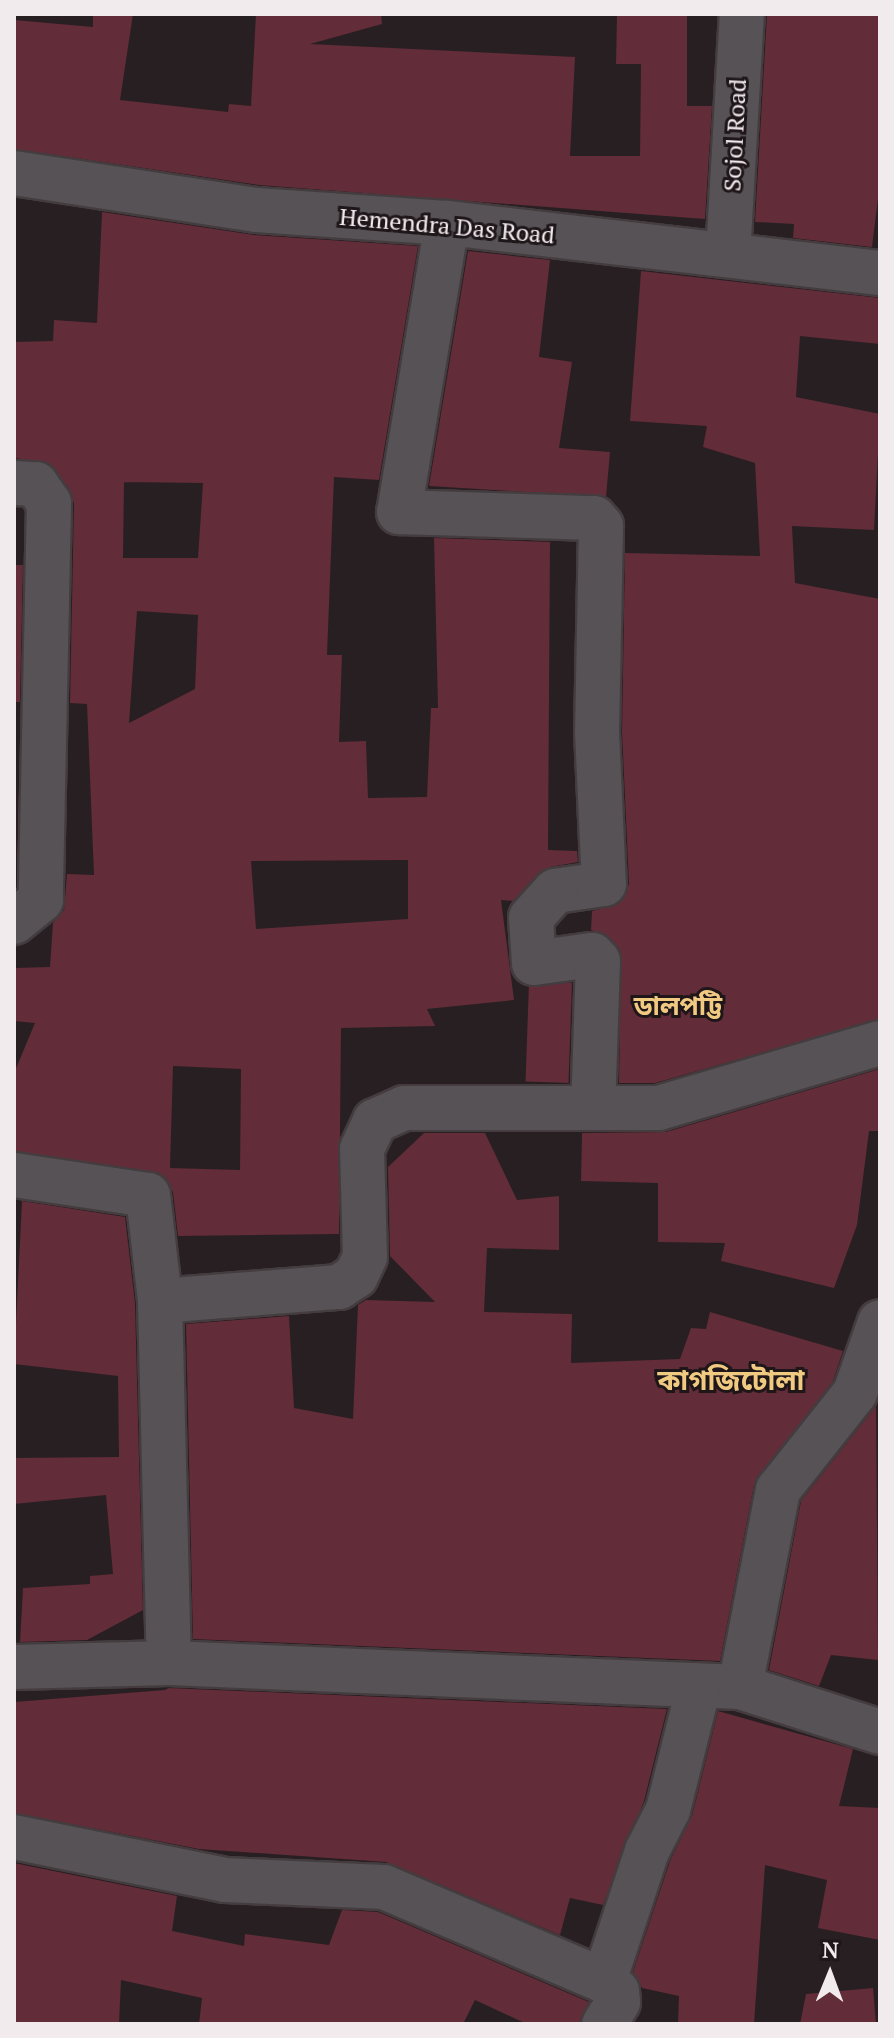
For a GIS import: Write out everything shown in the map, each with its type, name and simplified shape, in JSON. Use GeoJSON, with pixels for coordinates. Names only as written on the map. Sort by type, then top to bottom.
{"type":"FeatureCollection","features":[{"type":"Feature","properties":{"kind":"street","name":"Sojol Road"},"geometry":{"type":"LineString","coordinates":[[728,255],[742,14]]}},
{"type":"Feature","properties":{"kind":"street","name":"Hemendra Das Road"},"geometry":{"type":"LineString","coordinates":[[14,173],[256,210],[447,223],[880,273]]}},
{"type":"Feature","properties":{"kind":"street"},"geometry":{"type":"LineString","coordinates":[[447,223],[399,512],[594,518],[601,526],[597,732],[604,884],[555,891],[531,918],[534,963],[592,955],[598,961],[593,1108]]}},
{"type":"Feature","properties":{"kind":"street"},"geometry":{"type":"LineString","coordinates":[[14,483],[36,484],[49,503],[41,900],[14,922]]}},
{"type":"Feature","properties":{"kind":"street"},"geometry":{"type":"LineString","coordinates":[[160,1301],[339,1287],[356,1276],[365,1257],[362,1149],[375,1121],[404,1108],[659,1108],[880,1043]]}},
{"type":"Feature","properties":{"kind":"street"},"geometry":{"type":"LineString","coordinates":[[14,1175],[148,1195],[160,1301],[169,1663]]}},
{"type":"Feature","properties":{"kind":"street"},"geometry":{"type":"LineString","coordinates":[[604,1981],[647,1851],[668,1810],[719,1688],[778,1490],[868,1395],[880,1322]]}},
{"type":"Feature","properties":{"kind":"street"},"geometry":{"type":"LineString","coordinates":[[14,1667],[169,1663],[719,1688],[880,1732]]}},
{"type":"Feature","properties":{"kind":"street"},"geometry":{"type":"LineString","coordinates":[[14,1837],[225,1880],[384,1887],[604,1981],[617,1991],[618,2002],[604,2024]]}},
{"type":"Feature","properties":{"kind":"building"},"geometry":{"type":"Polygon","coordinates":[[[93,14],[133,14],[120,100],[228,112],[229,104],[251,106],[256,14],[381,14],[382,24],[310,44],[575,57],[570,156],[640,156],[641,64],[616,64],[617,15],[687,16],[687,106],[712,106],[705,219],[259,185],[14,149],[14,20],[93,27],[93,14]]]}},
{"type":"Feature","properties":{"kind":"building"},"geometry":{"type":"Polygon","coordinates":[[[767,14],[880,14],[880,182],[872,247],[793,238],[794,224],[755,222],[767,14]]]}},
{"type":"Feature","properties":{"kind":"building"},"geometry":{"type":"Polygon","coordinates":[[[102,212],[254,235],[418,246],[379,480],[334,477],[327,655],[342,655],[339,742],[366,741],[368,798],[427,797],[431,708],[438,708],[434,538],[550,542],[548,850],[577,851],[578,862],[550,867],[513,901],[501,900],[514,1000],[427,1009],[435,1026],[341,1028],[339,1234],[178,1236],[173,1192],[161,1174],[14,1151],[14,1073],[35,1023],[14,1021],[14,968],[50,967],[53,923],[64,910],[67,874],[94,875],[87,704],[70,703],[74,503],[49,463],[14,458],[14,342],[53,341],[54,320],[97,323],[102,212]],[[124,482],[123,558],[198,558],[203,483],[124,482]],[[137,611],[129,723],[195,689],[198,615],[137,611]],[[408,860],[251,861],[256,929],[408,919],[408,860]],[[173,1066],[170,1168],[240,1170],[241,1069],[173,1066]]]}},
{"type":"Feature","properties":{"kind":"building"},"geometry":{"type":"Polygon","coordinates":[[[468,251],[550,260],[539,357],[572,362],[559,448],[610,452],[606,497],[429,486],[468,251]]]}},
{"type":"Feature","properties":{"kind":"building"},"geometry":{"type":"Polygon","coordinates":[[[641,271],[880,298],[880,344],[800,336],[796,397],[880,414],[874,530],[792,526],[795,583],[880,599],[880,1019],[655,1083],[619,1083],[621,952],[609,937],[591,930],[592,911],[619,904],[629,884],[622,732],[625,553],[760,556],[755,463],[703,447],[707,426],[630,421],[641,271]]]}},
{"type":"Feature","properties":{"kind":"building"},"geometry":{"type":"Polygon","coordinates":[[[14,565],[23,565],[20,702],[14,702],[14,565]]]}},
{"type":"Feature","properties":{"kind":"building"},"geometry":{"type":"Polygon","coordinates":[[[529,981],[572,983],[569,1083],[526,1081],[529,981]]]}},
{"type":"Feature","properties":{"kind":"building"},"geometry":{"type":"Polygon","coordinates":[[[880,1069],[880,1131],[869,1131],[857,1225],[834,1288],[721,1261],[725,1243],[658,1242],[658,1183],[581,1181],[582,1133],[666,1132],[880,1069]]]}},
{"type":"Feature","properties":{"kind":"building"},"geometry":{"type":"Polygon","coordinates":[[[424,1133],[485,1133],[517,1200],[559,1196],[559,1250],[487,1248],[484,1312],[572,1314],[571,1363],[680,1359],[691,1328],[706,1329],[710,1312],[843,1351],[833,1381],[754,1485],[720,1661],[193,1639],[186,1324],[289,1316],[294,1408],[353,1419],[358,1305],[366,1300],[435,1302],[390,1256],[388,1167],[424,1133]]]}},
{"type":"Feature","properties":{"kind":"building"},"geometry":{"type":"Polygon","coordinates":[[[22,1201],[125,1217],[135,1303],[143,1610],[87,1640],[20,1642],[23,1588],[90,1584],[90,1576],[113,1574],[106,1495],[14,1504],[14,1458],[119,1457],[118,1376],[14,1364],[22,1201]]]}},
{"type":"Feature","properties":{"kind":"building"},"geometry":{"type":"Polygon","coordinates":[[[876,1406],[878,1660],[831,1655],[819,1686],[769,1670],[801,1501],[876,1406]]]}},
{"type":"Feature","properties":{"kind":"building"},"geometry":{"type":"Polygon","coordinates":[[[165,1690],[667,1709],[644,1801],[603,1905],[570,1898],[560,1935],[386,1862],[199,1849],[14,1813],[14,1702],[165,1690]]]}},
{"type":"Feature","properties":{"kind":"building"},"geometry":{"type":"Polygon","coordinates":[[[718,1711],[853,1749],[839,1806],[880,1808],[880,1940],[818,1928],[827,1880],[765,1865],[754,2024],[678,2024],[679,1996],[642,1988],[633,1972],[670,1861],[692,1816],[718,1711]]]}},
{"type":"Feature","properties":{"kind":"building"},"geometry":{"type":"Polygon","coordinates":[[[14,1863],[177,1896],[172,1931],[244,1946],[245,1934],[329,1945],[342,1910],[378,1912],[589,2002],[579,2024],[527,2024],[475,2000],[463,2024],[199,2024],[202,1998],[121,1980],[119,2024],[14,2024],[14,1863]]]}},
{"type":"Feature","properties":{"kind":"building"},"geometry":{"type":"Polygon","coordinates":[[[873,1988],[876,2024],[800,2024],[806,1994],[873,1988]]]}},
{"type":"Feature","properties":{"kind":"district","name":"ডালপট্টি"},"geometry":{"type":"Point","coordinates":[678,1006]}},
{"type":"Feature","properties":{"kind":"district","name":"কাগজিটোলা"},"geometry":{"type":"Point","coordinates":[731,1380]}}]}
